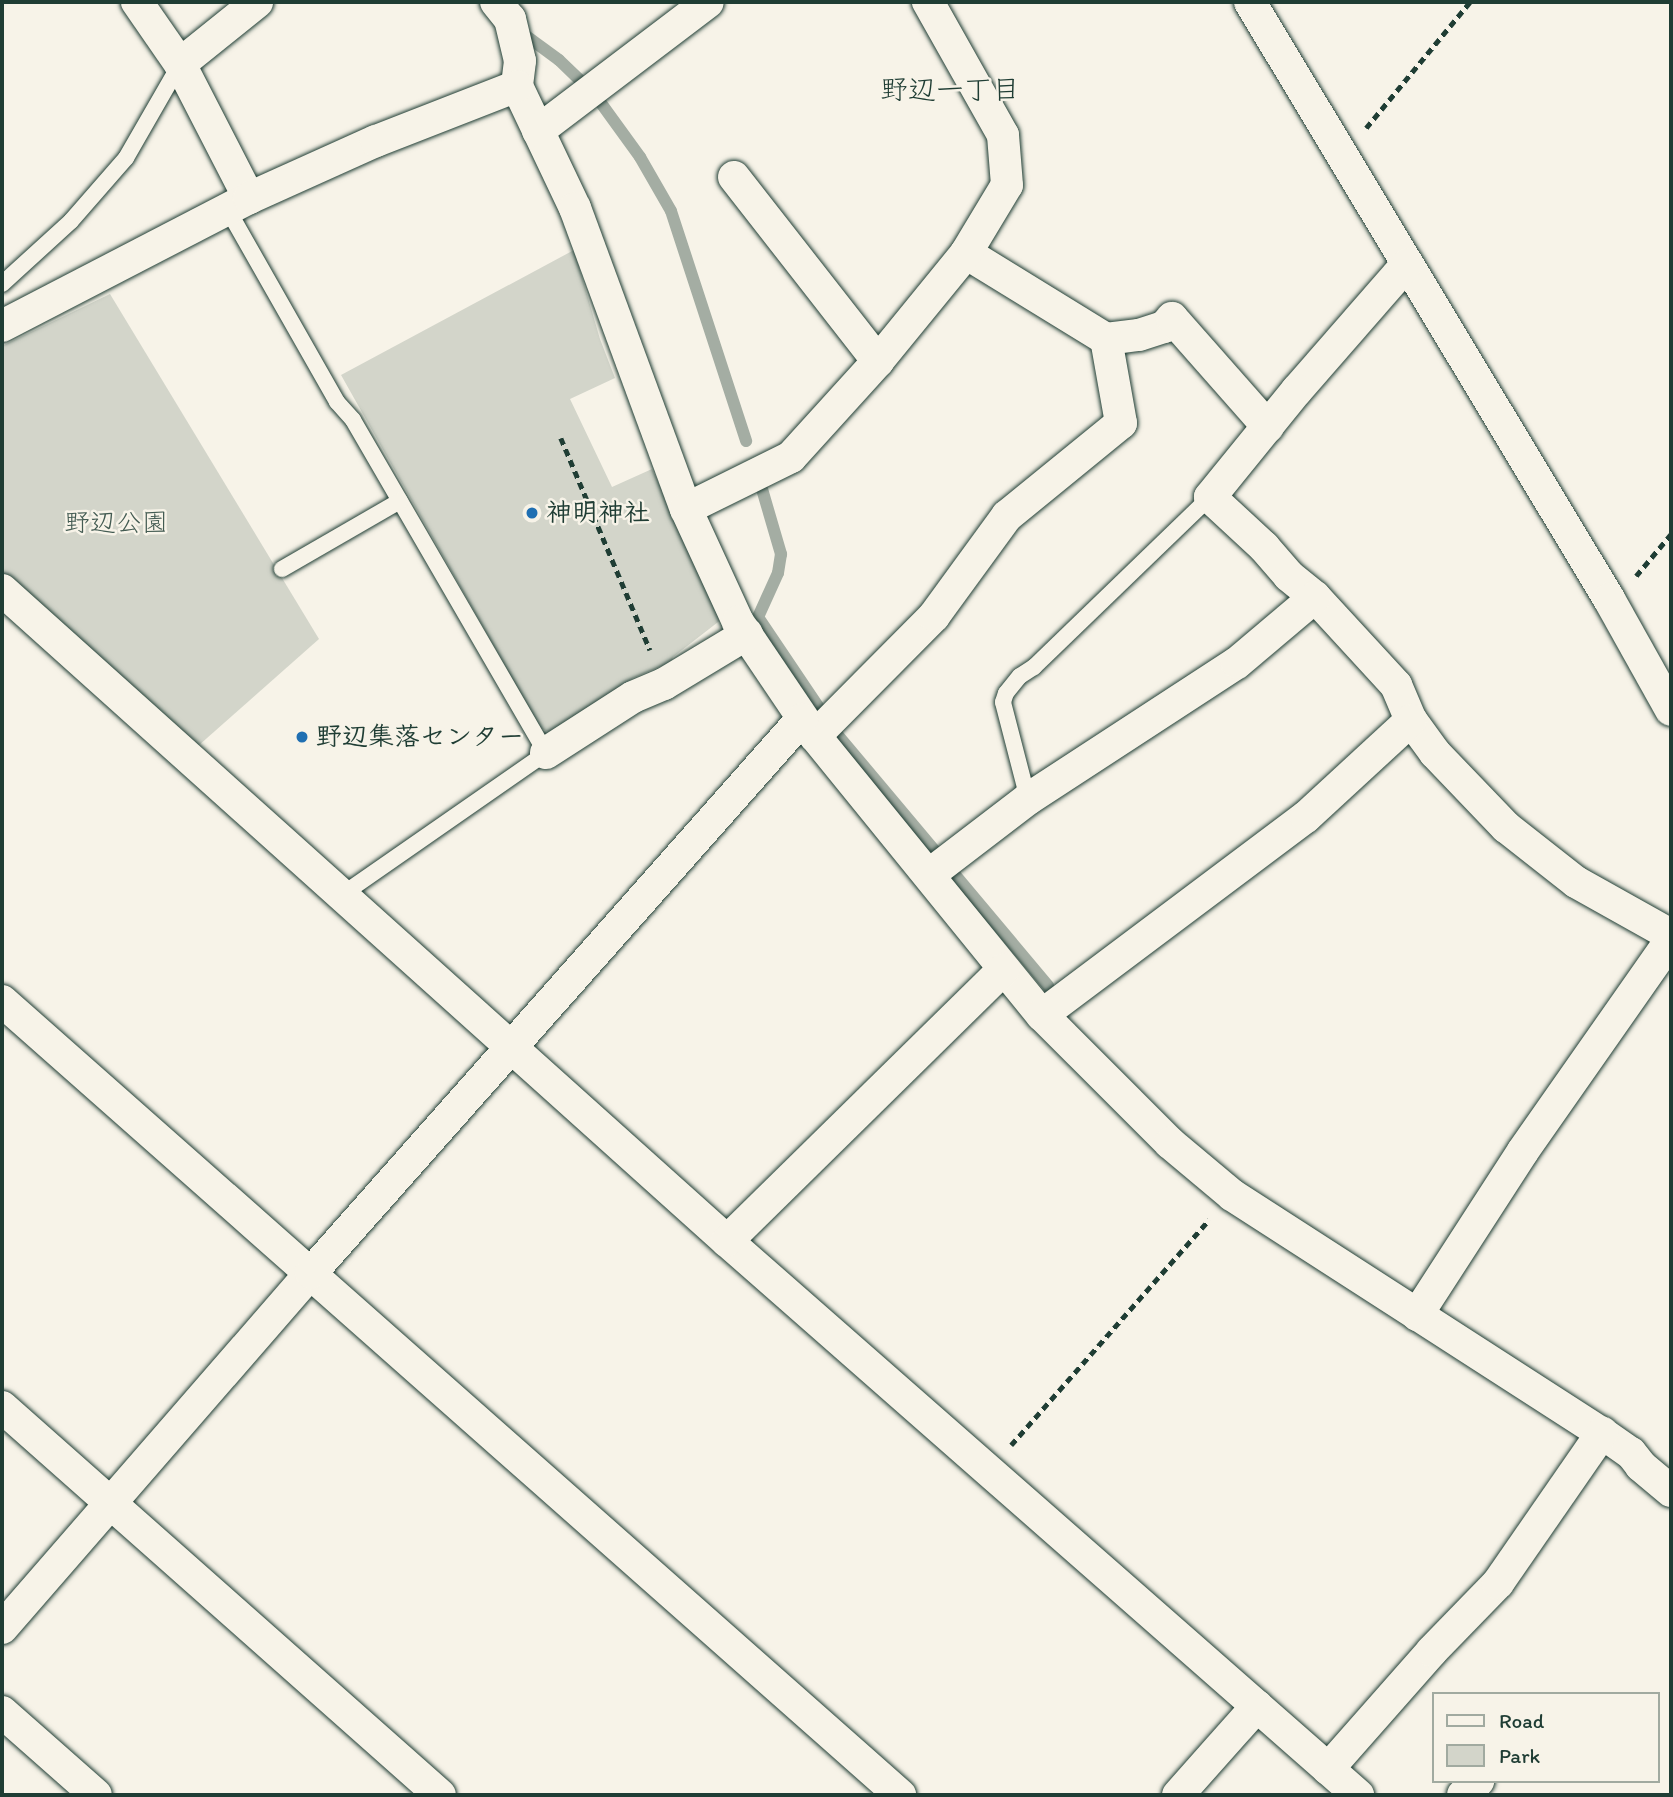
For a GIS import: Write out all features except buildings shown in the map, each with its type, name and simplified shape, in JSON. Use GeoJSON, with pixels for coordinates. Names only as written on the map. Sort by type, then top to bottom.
{"type":"FeatureCollection","features":[{"type":"Feature","properties":{"kind":"street"},"geometry":{"type":"LineString","coordinates":[[137,2],[180,64],[239,204]]}},
{"type":"Feature","properties":{"kind":"street"},"geometry":{"type":"LineString","coordinates":[[180,64],[257,2]]}},
{"type":"Feature","properties":{"kind":"street"},"geometry":{"type":"LineString","coordinates":[[496,2],[510,19],[520,61],[517,86],[575,208],[686,509],[747,634],[809,727],[1042,1015],[1170,1143],[1232,1195],[1631,1453],[1641,1466],[1671,1492]]}},
{"type":"Feature","properties":{"kind":"street"},"geometry":{"type":"LineString","coordinates":[[538,131],[708,2]]}},
{"type":"Feature","properties":{"kind":"street"},"geometry":{"type":"LineString","coordinates":[[686,509],[791,457],[878,361],[966,253],[1007,185],[1003,135],[928,2]]}},
{"type":"Feature","properties":{"kind":"street"},"geometry":{"type":"LineString","coordinates":[[1250,2],[1612,606],[1671,710]]}},
{"type":"Feature","properties":{"kind":"street"},"geometry":{"type":"LineString","coordinates":[[2,326],[239,204],[376,141],[517,86]]}},
{"type":"Feature","properties":{"kind":"street"},"geometry":{"type":"LineString","coordinates":[[734,177],[878,361]]}},
{"type":"Feature","properties":{"kind":"street"},"geometry":{"type":"LineString","coordinates":[[966,253],[1106,339],[1139,335],[1164,327],[1172,318],[1268,427]]}},
{"type":"Feature","properties":{"kind":"street"},"geometry":{"type":"LineString","coordinates":[[1407,264],[1210,498],[1264,547],[1289,576],[1315,597],[1396,685],[1411,720],[1435,753],[1506,827],[1576,882],[1671,938],[1523,1151],[1417,1315]]}},
{"type":"Feature","properties":{"kind":"street"},"geometry":{"type":"LineString","coordinates":[[2,1628],[311,1273],[512,1048],[809,727],[934,616],[1007,516],[1121,423],[1106,339]]}},
{"type":"Feature","properties":{"kind":"street"},"geometry":{"type":"LineString","coordinates":[[2,590],[727,1241],[990,1469],[1059,1535],[1359,1795]]}},
{"type":"Feature","properties":{"kind":"street"},"geometry":{"type":"LineString","coordinates":[[930,874],[1028,799],[1237,663],[1315,597]]}},
{"type":"Feature","properties":{"kind":"street"},"geometry":{"type":"LineString","coordinates":[[546,753],[633,697],[664,684],[747,634]]}},
{"type":"Feature","properties":{"kind":"street"},"geometry":{"type":"LineString","coordinates":[[1042,1015],[1306,817],[1411,720]]}},
{"type":"Feature","properties":{"kind":"street"},"geometry":{"type":"LineString","coordinates":[[727,1241],[1004,969]]}},
{"type":"Feature","properties":{"kind":"street"},"geometry":{"type":"LineString","coordinates":[[2,1001],[900,1795]]}},
{"type":"Feature","properties":{"kind":"street"},"geometry":{"type":"LineString","coordinates":[[2,1407],[440,1795]]}},
{"type":"Feature","properties":{"kind":"street"},"geometry":{"type":"LineString","coordinates":[[1328,1769],[1432,1651],[1498,1583],[1602,1433]]}},
{"type":"Feature","properties":{"kind":"street"},"geometry":{"type":"LineString","coordinates":[[1178,1795],[1257,1706]]}},
{"type":"Feature","properties":{"kind":"street"},"geometry":{"type":"LineString","coordinates":[[2,1712],[96,1795]]}},
{"type":"Feature","properties":{"kind":"street"},"geometry":{"type":"LineString","coordinates":[[1463,1795],[1476,1783]]}},
{"type":"Feature","properties":{"kind":"lane"},"geometry":{"type":"LineString","coordinates":[[2,284],[71,221],[126,158],[180,64]]}},
{"type":"Feature","properties":{"kind":"lane"},"geometry":{"type":"LineString","coordinates":[[239,204],[337,402],[353,420],[546,753],[342,895]]}},
{"type":"Feature","properties":{"kind":"lane"},"geometry":{"type":"LineString","coordinates":[[1028,799],[1003,702],[1006,694],[1020,676],[1034,667],[1210,498]]}},
{"type":"Feature","properties":{"kind":"lane"},"geometry":{"type":"LineString","coordinates":[[282,569],[400,501]]}},
{"type":"Feature","properties":{"kind":"path"},"geometry":{"type":"LineString","coordinates":[[1343,156],[1470,2]]}},
{"type":"Feature","properties":{"kind":"path"},"geometry":{"type":"LineString","coordinates":[[561,438],[664,684]]}},
{"type":"Feature","properties":{"kind":"path"},"geometry":{"type":"LineString","coordinates":[[1612,606],[1671,534]]}},
{"type":"Feature","properties":{"kind":"path"},"geometry":{"type":"LineString","coordinates":[[990,1469],[1232,1195]]}},
{"type":"Feature","properties":{"kind":"green space"},"geometry":{"type":"Polygon","coordinates":[[[574,250],[600,339],[615,378],[570,399],[612,487],[652,469],[722,619],[673,657],[671,662],[633,678],[549,732],[540,728],[341,375],[574,250]]]}},
{"type":"Feature","properties":{"kind":"green space","name":"野辺公園"},"geometry":{"type":"Polygon","coordinates":[[[110,294],[319,639],[198,746],[2,574],[2,346],[110,294]]]}},
{"type":"Feature","properties":{"kind":"waterway"},"geometry":{"type":"LineString","coordinates":[[525,35],[559,60],[583,83]]}},
{"type":"Feature","properties":{"kind":"waterway"},"geometry":{"type":"LineString","coordinates":[[598,99],[640,157],[671,211],[746,441]]}},
{"type":"Feature","properties":{"kind":"waterway"},"geometry":{"type":"LineString","coordinates":[[762,489],[781,554],[778,573],[758,617],[836,733],[1048,986]]}},
{"type":"Feature","properties":{"kind":"place","name":"神明神社"},"geometry":{"type":"Point","coordinates":[532,513]}},
{"type":"Feature","properties":{"kind":"place","name":"野辺集落センター"},"geometry":{"type":"Point","coordinates":[302,737]}},
{"type":"Feature","properties":{"kind":"district","name":"野辺一丁目"},"geometry":{"type":"Point","coordinates":[950,89]}}]}
